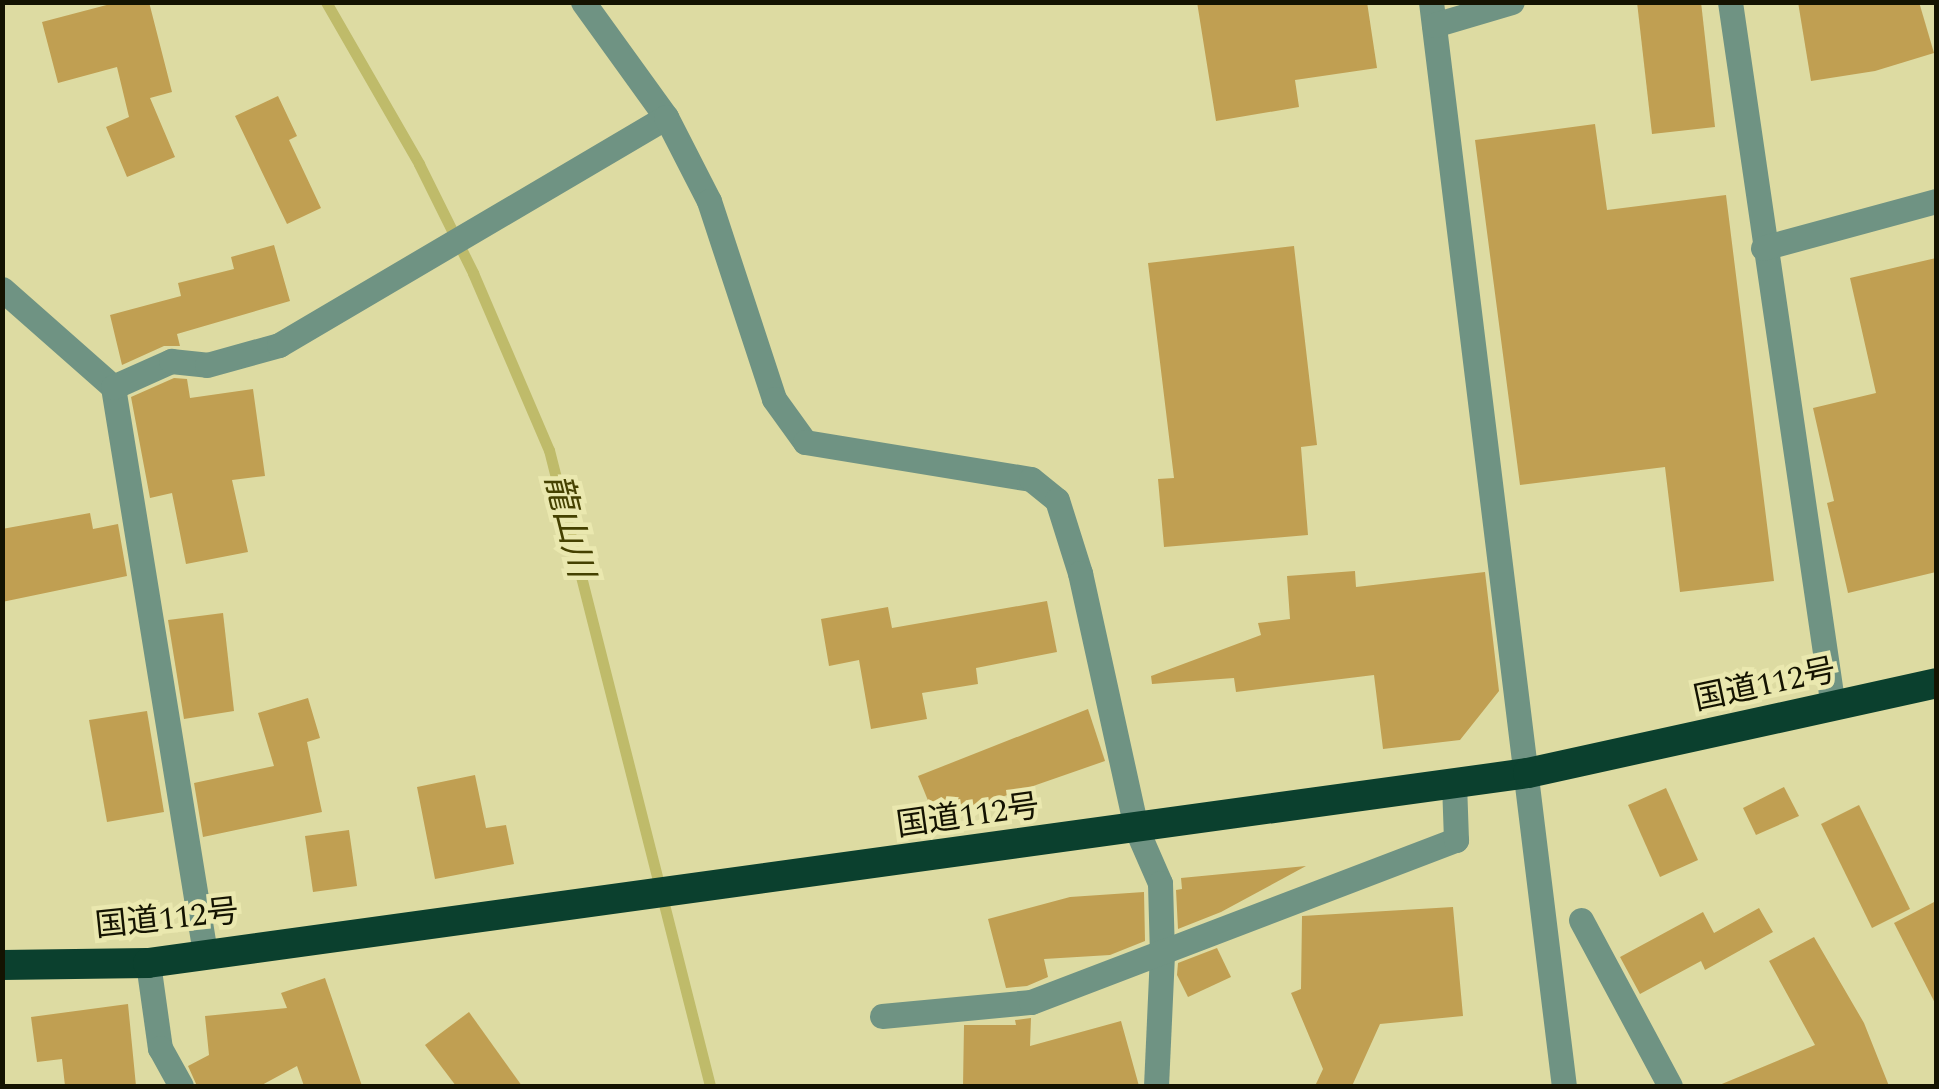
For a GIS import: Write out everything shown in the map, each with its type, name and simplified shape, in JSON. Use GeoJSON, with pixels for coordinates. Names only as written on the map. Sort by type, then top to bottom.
{"type":"FeatureCollection","features":[{"type":"Feature","properties":{"kind":"highway","name":"国道112号"},"geometry":{"type":"LineString","coordinates":[[2,965],[148,963],[592,901],[865,868],[1454,784],[1528,773],[1936,683]]}},
{"type":"Feature","properties":{"kind":"street"},"geometry":{"type":"LineString","coordinates":[[583,2],[666,118],[709,200],[774,400],[806,442],[1032,479],[1057,500],[1080,573],[1136,828],[1160,883],[1162,954],[1156,1086]]}},
{"type":"Feature","properties":{"kind":"street"},"geometry":{"type":"LineString","coordinates":[[1512,2],[1433,14],[1564,1086]]}},
{"type":"Feature","properties":{"kind":"street"},"geometry":{"type":"LineString","coordinates":[[1730,2],[1833,707]]}},
{"type":"Feature","properties":{"kind":"street"},"geometry":{"type":"LineString","coordinates":[[113,387],[171,361],[207,365],[279,345],[666,118]]}},
{"type":"Feature","properties":{"kind":"street"},"geometry":{"type":"LineString","coordinates":[[1763,248],[1936,201]]}},
{"type":"Feature","properties":{"kind":"street"},"geometry":{"type":"LineString","coordinates":[[2,289],[113,387],[205,954]]}},
{"type":"Feature","properties":{"kind":"street"},"geometry":{"type":"LineString","coordinates":[[882,1016],[1032,1002],[1456,840],[1454,784]]}},
{"type":"Feature","properties":{"kind":"street"},"geometry":{"type":"LineString","coordinates":[[1581,920],[1670,1086]]}},
{"type":"Feature","properties":{"kind":"street"},"geometry":{"type":"LineString","coordinates":[[148,963],[160,1048],[181,1086]]}},
{"type":"Feature","properties":{"kind":"building"},"geometry":{"type":"Polygon","coordinates":[[[118,2],[149,2],[172,92],[150,98],[175,157],[127,177],[106,127],[129,117],[117,67],[58,83],[42,22],[118,2]]]}},
{"type":"Feature","properties":{"kind":"building"},"geometry":{"type":"Polygon","coordinates":[[[1197,2],[1367,2],[1377,68],[1295,80],[1299,107],[1216,121],[1197,2]]]}},
{"type":"Feature","properties":{"kind":"building"},"geometry":{"type":"Polygon","coordinates":[[[1637,2],[1701,2],[1715,127],[1652,134],[1637,2]]]}},
{"type":"Feature","properties":{"kind":"building"},"geometry":{"type":"Polygon","coordinates":[[[1798,2],[1919,2],[1934,53],[1875,71],[1811,81],[1798,2]]]}},
{"type":"Feature","properties":{"kind":"building"},"geometry":{"type":"Polygon","coordinates":[[[278,96],[297,136],[289,140],[321,208],[287,224],[235,116],[278,96]]]}},
{"type":"Feature","properties":{"kind":"building"},"geometry":{"type":"Polygon","coordinates":[[[1595,124],[1607,210],[1726,195],[1774,581],[1680,592],[1665,467],[1520,485],[1475,140],[1595,124]]]}},
{"type":"Feature","properties":{"kind":"building"},"geometry":{"type":"Polygon","coordinates":[[[274,245],[290,301],[177,334],[180,346],[164,346],[122,365],[110,315],[181,296],[178,283],[234,269],[231,257],[274,245]]]}},
{"type":"Feature","properties":{"kind":"building"},"geometry":{"type":"Polygon","coordinates":[[[1294,246],[1317,445],[1301,447],[1308,535],[1164,547],[1158,479],[1174,478],[1148,263],[1294,246]]]}},
{"type":"Feature","properties":{"kind":"building"},"geometry":{"type":"Polygon","coordinates":[[[1936,258],[1936,572],[1848,593],[1827,503],[1834,501],[1813,408],[1876,393],[1850,278],[1936,258]]]}},
{"type":"Feature","properties":{"kind":"building"},"geometry":{"type":"Polygon","coordinates":[[[174,378],[187,379],[190,398],[253,389],[265,476],[232,480],[248,552],[186,564],[172,493],[150,498],[131,397],[174,378]]]}},
{"type":"Feature","properties":{"kind":"building"},"geometry":{"type":"Polygon","coordinates":[[[90,513],[93,529],[118,524],[127,576],[2,602],[2,529],[90,513]]]}},
{"type":"Feature","properties":{"kind":"building"},"geometry":{"type":"Polygon","coordinates":[[[1355,571],[1356,587],[1485,572],[1499,691],[1460,740],[1383,749],[1374,675],[1236,692],[1234,678],[1152,684],[1151,676],[1261,635],[1258,623],[1290,619],[1287,576],[1355,571]]]}},
{"type":"Feature","properties":{"kind":"building"},"geometry":{"type":"Polygon","coordinates":[[[1047,601],[1057,652],[976,668],[978,684],[922,693],[927,719],[871,729],[859,660],[829,666],[821,619],[888,607],[892,628],[1047,601]]]}},
{"type":"Feature","properties":{"kind":"building"},"geometry":{"type":"Polygon","coordinates":[[[223,613],[234,711],[184,719],[168,620],[223,613]]]}},
{"type":"Feature","properties":{"kind":"building"},"geometry":{"type":"Polygon","coordinates":[[[308,698],[320,738],[307,742],[322,812],[203,837],[194,783],[274,766],[258,713],[308,698]]]}},
{"type":"Feature","properties":{"kind":"building"},"geometry":{"type":"Polygon","coordinates":[[[1088,709],[1105,761],[936,820],[918,776],[1088,709]]]}},
{"type":"Feature","properties":{"kind":"building"},"geometry":{"type":"Polygon","coordinates":[[[147,711],[164,812],[107,822],[89,720],[147,711]]]}},
{"type":"Feature","properties":{"kind":"building"},"geometry":{"type":"Polygon","coordinates":[[[475,775],[486,828],[506,825],[514,864],[435,879],[417,787],[475,775]]]}},
{"type":"Feature","properties":{"kind":"building"},"geometry":{"type":"Polygon","coordinates":[[[1784,787],[1799,816],[1756,835],[1743,808],[1784,787]]]}},
{"type":"Feature","properties":{"kind":"building"},"geometry":{"type":"Polygon","coordinates":[[[1666,788],[1698,860],[1660,877],[1628,805],[1666,788]]]}},
{"type":"Feature","properties":{"kind":"building"},"geometry":{"type":"Polygon","coordinates":[[[1859,805],[1910,909],[1872,928],[1821,824],[1859,805]]]}},
{"type":"Feature","properties":{"kind":"building"},"geometry":{"type":"Polygon","coordinates":[[[349,830],[357,886],[313,892],[305,836],[349,830]]]}},
{"type":"Feature","properties":{"kind":"building"},"geometry":{"type":"Polygon","coordinates":[[[1306,866],[1221,912],[1178,929],[1176,890],[1182,889],[1181,878],[1306,866]]]}},
{"type":"Feature","properties":{"kind":"building"},"geometry":{"type":"Polygon","coordinates":[[[1144,892],[1145,941],[1110,955],[1044,959],[1048,977],[1027,986],[1006,988],[988,919],[1070,897],[1144,892]]]}},
{"type":"Feature","properties":{"kind":"building"},"geometry":{"type":"Polygon","coordinates":[[[1936,901],[1936,1005],[1894,923],[1936,901]]]}},
{"type":"Feature","properties":{"kind":"building"},"geometry":{"type":"Polygon","coordinates":[[[1453,907],[1463,1016],[1380,1024],[1352,1086],[1315,1086],[1323,1069],[1291,993],[1301,989],[1302,916],[1453,907]]]}},
{"type":"Feature","properties":{"kind":"building"},"geometry":{"type":"Polygon","coordinates":[[[1759,908],[1773,932],[1705,970],[1701,961],[1640,994],[1620,957],[1703,912],[1714,933],[1759,908]]]}},
{"type":"Feature","properties":{"kind":"building"},"geometry":{"type":"Polygon","coordinates":[[[1814,937],[1864,1023],[1889,1086],[1717,1086],[1815,1045],[1769,961],[1814,937]]]}},
{"type":"Feature","properties":{"kind":"building"},"geometry":{"type":"Polygon","coordinates":[[[1217,948],[1231,977],[1188,997],[1177,975],[1178,963],[1217,948]]]}},
{"type":"Feature","properties":{"kind":"building"},"geometry":{"type":"Polygon","coordinates":[[[325,978],[362,1086],[304,1086],[297,1066],[260,1086],[197,1086],[188,1066],[209,1055],[205,1016],[287,1008],[281,993],[325,978]]]}},
{"type":"Feature","properties":{"kind":"building"},"geometry":{"type":"Polygon","coordinates":[[[128,1004],[136,1086],[65,1086],[62,1059],[37,1062],[31,1017],[128,1004]]]}},
{"type":"Feature","properties":{"kind":"building"},"geometry":{"type":"Polygon","coordinates":[[[469,1012],[522,1086],[456,1086],[425,1045],[469,1012]]]}},
{"type":"Feature","properties":{"kind":"building"},"geometry":{"type":"Polygon","coordinates":[[[1031,1018],[1030,1046],[1121,1021],[1139,1086],[963,1086],[964,1025],[1016,1025],[1015,1020],[1031,1018]]]}},
{"type":"Feature","properties":{"kind":"waterway","name":"龍山川"},"geometry":{"type":"LineString","coordinates":[[326,2],[419,164],[473,273],[549,450],[710,1086]]}}]}
